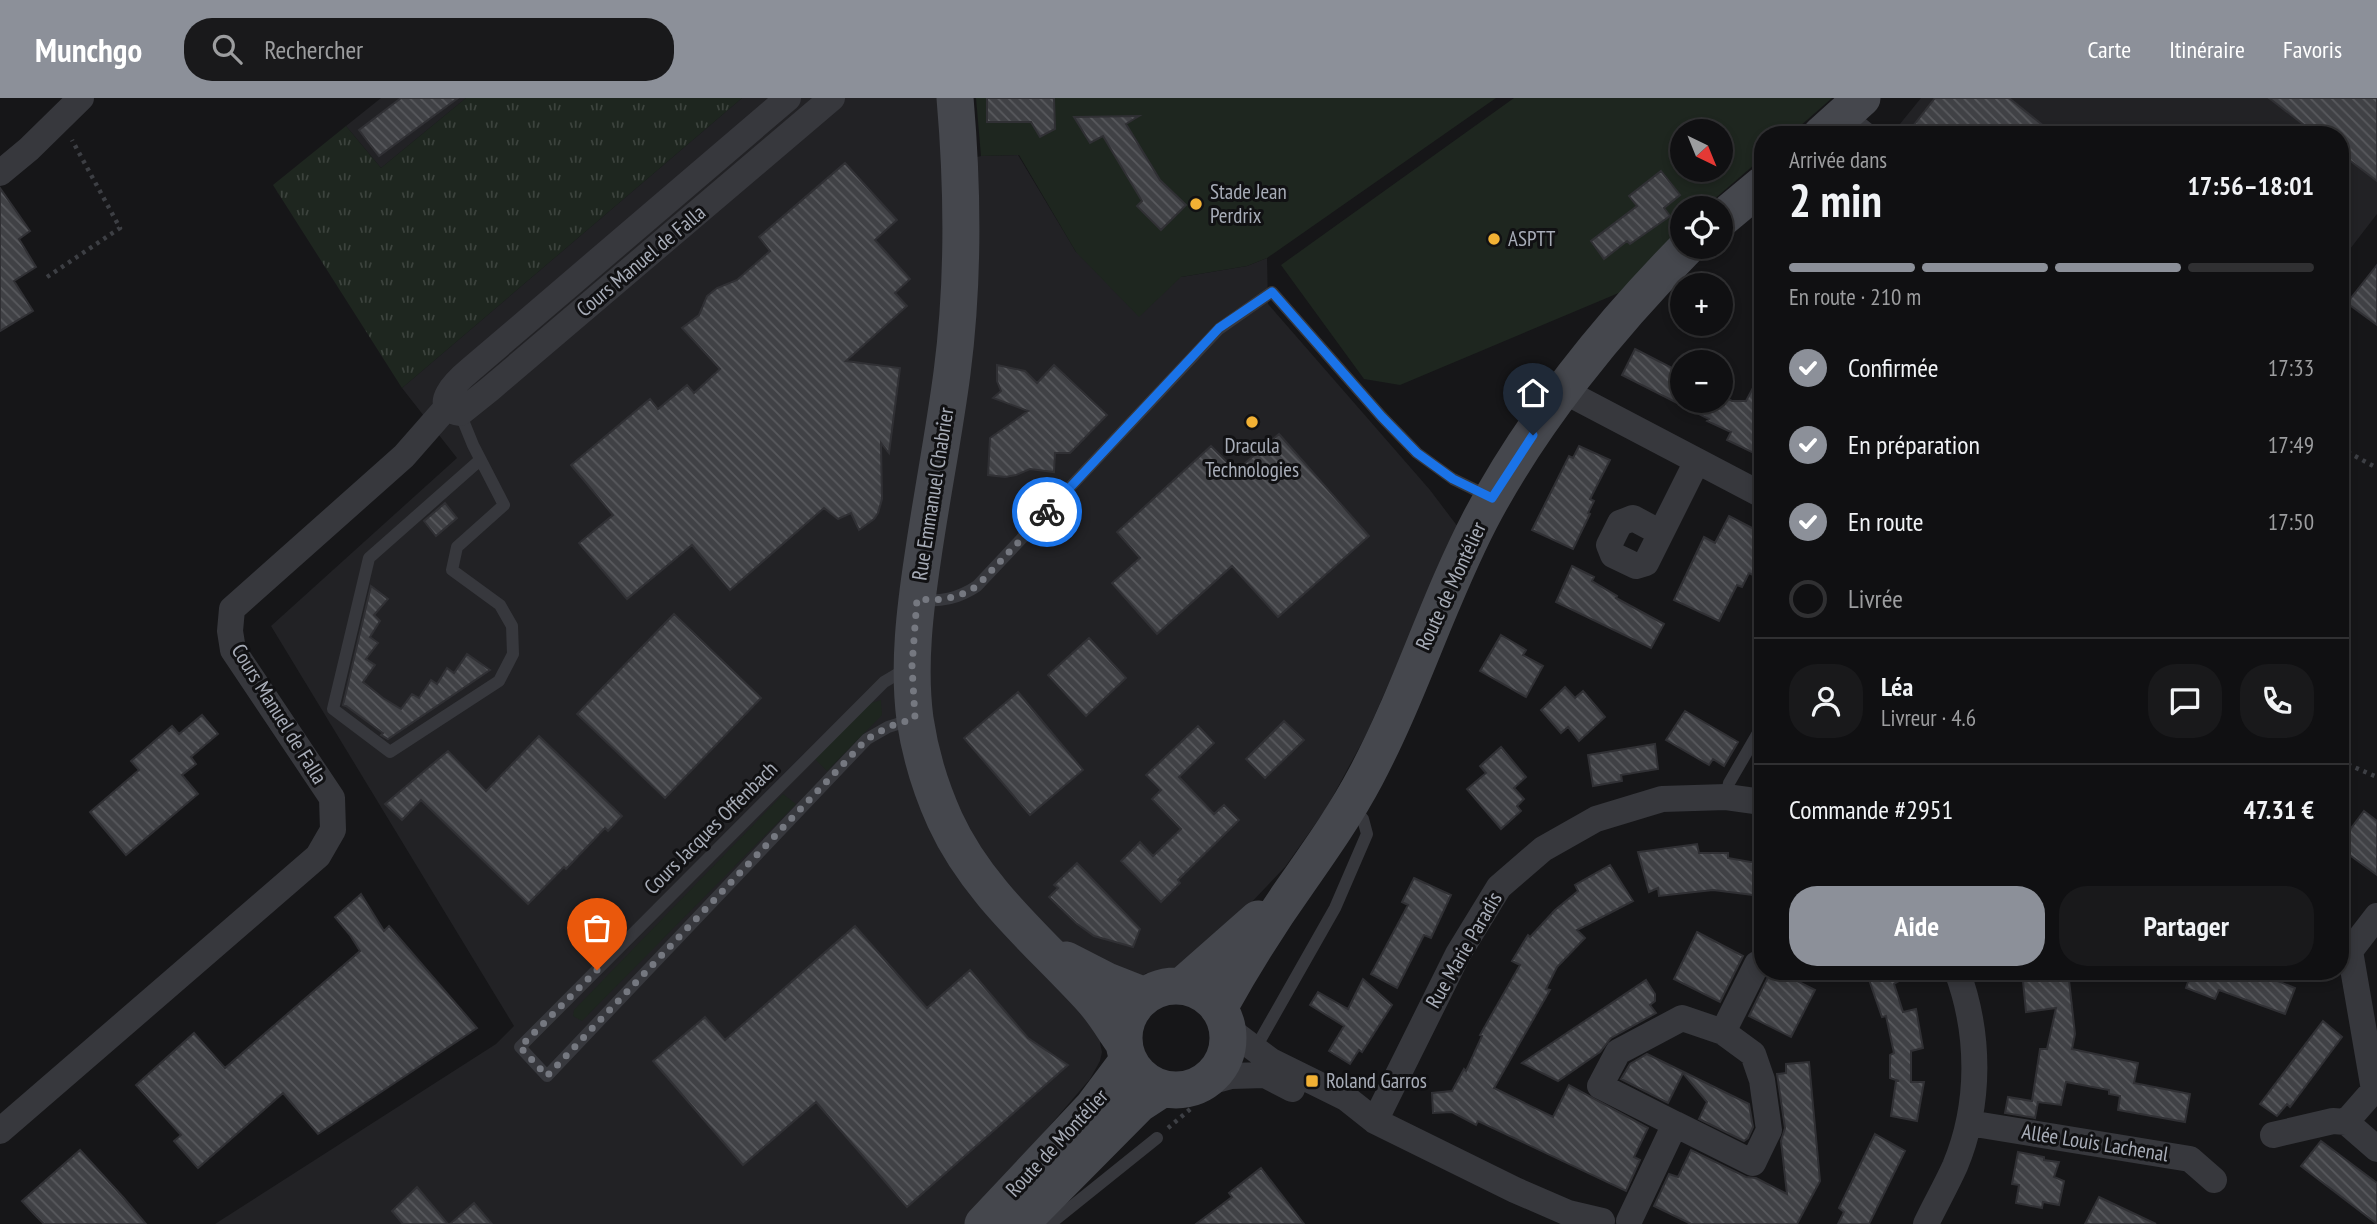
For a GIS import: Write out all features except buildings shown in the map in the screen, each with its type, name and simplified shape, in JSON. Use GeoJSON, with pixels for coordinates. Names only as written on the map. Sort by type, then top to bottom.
{"type":"FeatureCollection","features":[{"type":"Feature","properties":{"kind":"main road","name":"Rue Emmanuel Chabrier"},"geometry":{"type":"LineString","coordinates":[[955,98],[962,218],[961,284],[952,372],[917,599],[912,666],[915,718],[931,781],[961,850],[1005,909],[1094,1001],[1125,1051]]}},
{"type":"Feature","properties":{"kind":"main road"},"geometry":{"type":"LineString","coordinates":[[1733,208],[1754,191]]}},
{"type":"Feature","properties":{"kind":"main road","name":"Route de Montélier"},"geometry":{"type":"LineString","coordinates":[[1020,1224],[1139,1104],[1162,1089],[1176,1091],[1202,1084],[1224,1060],[1234,1028],[1236,977],[1350,805],[1382,742],[1448,588],[1492,498],[1564,391],[1622,316],[1676,259]]}},
{"type":"Feature","properties":{"kind":"main road","name":"Route de Montélier"},"geometry":{"type":"LineString","coordinates":[[983,1224],[1092,1108],[1125,1051],[1125,1025],[1132,1009],[1144,996],[1156,989],[1182,986],[1213,961],[1300,880]]}},
{"type":"Feature","properties":{"kind":"main road","name":"Rue Emmanuel Chabrier"},"geometry":{"type":"LineString","coordinates":[[1035,940],[1070,963],[1144,996]]}},
{"type":"Feature","properties":{"kind":"main road"},"geometry":{"type":"LineString","coordinates":[[1182,986],[1209,997],[1234,1028]]}},
{"type":"Feature","properties":{"kind":"main road"},"geometry":{"type":"LineString","coordinates":[[1125,1051],[1136,1073],[1148,1083],[1162,1089]]}},
{"type":"Feature","properties":{"kind":"street"},"geometry":{"type":"LineString","coordinates":[[0,173],[81,98]]}},
{"type":"Feature","properties":{"kind":"street","name":"Cours Manuel de Falla"},"geometry":{"type":"LineString","coordinates":[[454,410],[445,402],[449,393],[470,370],[788,98]]}},
{"type":"Feature","properties":{"kind":"street","name":"Cours Manuel de Falla"},"geometry":{"type":"LineString","coordinates":[[0,1131],[318,856],[333,830],[332,798],[233,650],[230,631],[232,608],[454,410],[832,98]]}},
{"type":"Feature","properties":{"kind":"street"},"geometry":{"type":"LineString","coordinates":[[1564,391],[1754,491]]}},
{"type":"Feature","properties":{"kind":"street"},"geometry":{"type":"LineString","coordinates":[[1661,533],[1697,461]]}},
{"type":"Feature","properties":{"kind":"street","name":"Rue Marie Paradis"},"geometry":{"type":"LineString","coordinates":[[1375,1121],[1458,954],[1499,887],[1543,849],[1596,819],[1662,799],[1726,797],[1754,801]]}},
{"type":"Feature","properties":{"kind":"street"},"geometry":{"type":"LineString","coordinates":[[2349,945],[2377,916]]}},
{"type":"Feature","properties":{"kind":"street"},"geometry":{"type":"LineString","coordinates":[[2346,1122],[2376,1091],[2349,967]]}},
{"type":"Feature","properties":{"kind":"street"},"geometry":{"type":"LineString","coordinates":[[1723,1032],[1754,970]]}},
{"type":"Feature","properties":{"kind":"street"},"geometry":{"type":"LineString","coordinates":[[1926,1224],[1955,1165],[1969,1123],[1974,1086],[1974,1038],[1960,980]]}},
{"type":"Feature","properties":{"kind":"street"},"geometry":{"type":"LineString","coordinates":[[1682,1018],[1723,1032],[1754,1054],[1762,1080],[1769,1130],[1753,1163],[1675,1124],[1601,1086],[1618,1052],[1682,1018]]}},
{"type":"Feature","properties":{"kind":"street"},"geometry":{"type":"LineString","coordinates":[[1234,1028],[1271,1061],[1346,1098],[1375,1121],[1515,1190],[1568,1213],[1600,1223],[1615,1217],[1631,1222],[1675,1124]]}},
{"type":"Feature","properties":{"kind":"street"},"geometry":{"type":"LineString","coordinates":[[1202,1084],[1231,1076],[1265,1075],[1339,1112],[1375,1121]]}},
{"type":"Feature","properties":{"kind":"street"},"geometry":{"type":"LineString","coordinates":[[2273,1135],[2333,1121],[2346,1122],[2377,1149]]}},
{"type":"Feature","properties":{"kind":"street","name":"Allée Louis Lachenal"},"geometry":{"type":"LineString","coordinates":[[1969,1123],[2190,1159],[2214,1180]]}},
{"type":"Feature","properties":{"kind":"street"},"geometry":{"type":"LineString","coordinates":[[1515,1190],[1568,1224]]}},
{"type":"Feature","properties":{"kind":"lane"},"geometry":{"type":"LineString","coordinates":[[1844,115],[1862,126]]}},
{"type":"Feature","properties":{"kind":"lane"},"geometry":{"type":"LineString","coordinates":[[917,599],[947,600],[963,595],[977,586],[1219,328],[1272,292],[1417,453],[1453,479],[1492,498]]}},
{"type":"Feature","properties":{"kind":"lane"},"geometry":{"type":"LineString","coordinates":[[454,410],[504,505],[457,547],[452,570],[500,605],[512,626],[513,654],[499,681],[390,751],[333,709],[369,558],[480,460]]}},
{"type":"Feature","properties":{"kind":"lane","name":"Cours Jacques Offenbach"},"geometry":{"type":"LineString","coordinates":[[912,666],[884,682],[520,1047],[547,1076],[867,739],[888,727],[915,718]]}},
{"type":"Feature","properties":{"kind":"lane"},"geometry":{"type":"LineString","coordinates":[[1726,797],[1729,783],[1754,740]]}},
{"type":"Feature","properties":{"kind":"lane"},"geometry":{"type":"LineString","coordinates":[[1234,1028],[1335,908],[1367,834],[1363,819],[1350,805]]}},
{"type":"Feature","properties":{"kind":"lane"},"geometry":{"type":"LineString","coordinates":[[1050,1224],[1157,1138]]}},
{"type":"Feature","properties":{"kind":"path"},"geometry":{"type":"LineString","coordinates":[[47,277],[120,228],[60,118]]}},
{"type":"Feature","properties":{"kind":"path"},"geometry":{"type":"LineString","coordinates":[[2349,453],[2377,468]]}},
{"type":"Feature","properties":{"kind":"path"},"geometry":{"type":"LineString","coordinates":[[2349,765],[2377,777]]}},
{"type":"Feature","properties":{"kind":"shaded area"},"geometry":{"type":"Polygon","coordinates":[[[381,98],[466,98],[381,168],[346,126],[381,98]]]}},
{"type":"Feature","properties":{"kind":"shaded area"},"geometry":{"type":"Polygon","coordinates":[[[742,98],[940,98],[946,165],[981,156],[1018,155],[1076,252],[1181,277],[1247,266],[1267,258],[1268,304],[1430,490],[1458,527],[1366,735],[1326,809],[1285,867],[1188,969],[1146,973],[1121,1001],[1100,1043],[1100,1061],[1090,1079],[965,1224],[215,1224],[496,1044],[514,1026],[271,626],[457,458],[402,388],[742,98]]]}},
{"type":"Feature","properties":{"kind":"shaded area"},"geometry":{"type":"Polygon","coordinates":[[[1921,98],[2377,98],[2377,214],[2349,250],[2349,126],[1898,126],[1921,98]]]}},
{"type":"Feature","properties":{"kind":"green space"},"geometry":{"type":"Polygon","coordinates":[[[466,98],[742,98],[402,388],[273,185],[346,126],[381,168],[466,98]]]}},
{"type":"Feature","properties":{"kind":"green space","name":"Stade Jean Perdrix"},"geometry":{"type":"Polygon","coordinates":[[[976,98],[1496,98],[1267,258],[1247,266],[1181,277],[1139,317],[1076,252],[1019,155],[981,156],[976,98]]]}},
{"type":"Feature","properties":{"kind":"green space","name":"ASPTT"},"geometry":{"type":"Polygon","coordinates":[[[1514,98],[1832,98],[1800,126],[1754,126],[1754,165],[1718,196],[1670,196],[1670,242],[1621,292],[1400,385],[1364,379],[1281,265],[1514,98]]]}},
{"type":"Feature","properties":{"kind":"green space"},"geometry":{"type":"Polygon","coordinates":[[[881,700],[882,715],[827,771],[815,759],[871,703],[881,700]]]}},
{"type":"Feature","properties":{"kind":"green space"},"geometry":{"type":"Polygon","coordinates":[[[783,794],[796,804],[582,1021],[573,1016],[574,1010],[783,794]]]}},
{"type":"Feature","properties":{"kind":"way so far"},"geometry":{"type":"LineString","coordinates":[[597,970],[520,1047],[547,1076],[867,739],[888,727],[915,718],[912,666],[917,599],[947,600],[963,595],[977,586],[1047,512]]}},
{"type":"Feature","properties":{"kind":"place","name":"Stade Jean Perdrix"},"geometry":{"type":"Point","coordinates":[1196,204]}},
{"type":"Feature","properties":{"kind":"place","name":"ASPTT"},"geometry":{"type":"Point","coordinates":[1494,239]}},
{"type":"Feature","properties":{"kind":"place","name":"Dracula Technologies"},"geometry":{"type":"Point","coordinates":[1252,422]}},
{"type":"Feature","properties":{"kind":"place","name":"Roland Garros"},"geometry":{"type":"Point","coordinates":[1312,1081]}},
{"type":"Feature","properties":{"kind":"route"},"geometry":{"type":"LineString","coordinates":[[1047,512],[1219,328],[1272,292],[1382,417],[1417,453],[1453,479],[1492,498],[1533,435]]}}]}
